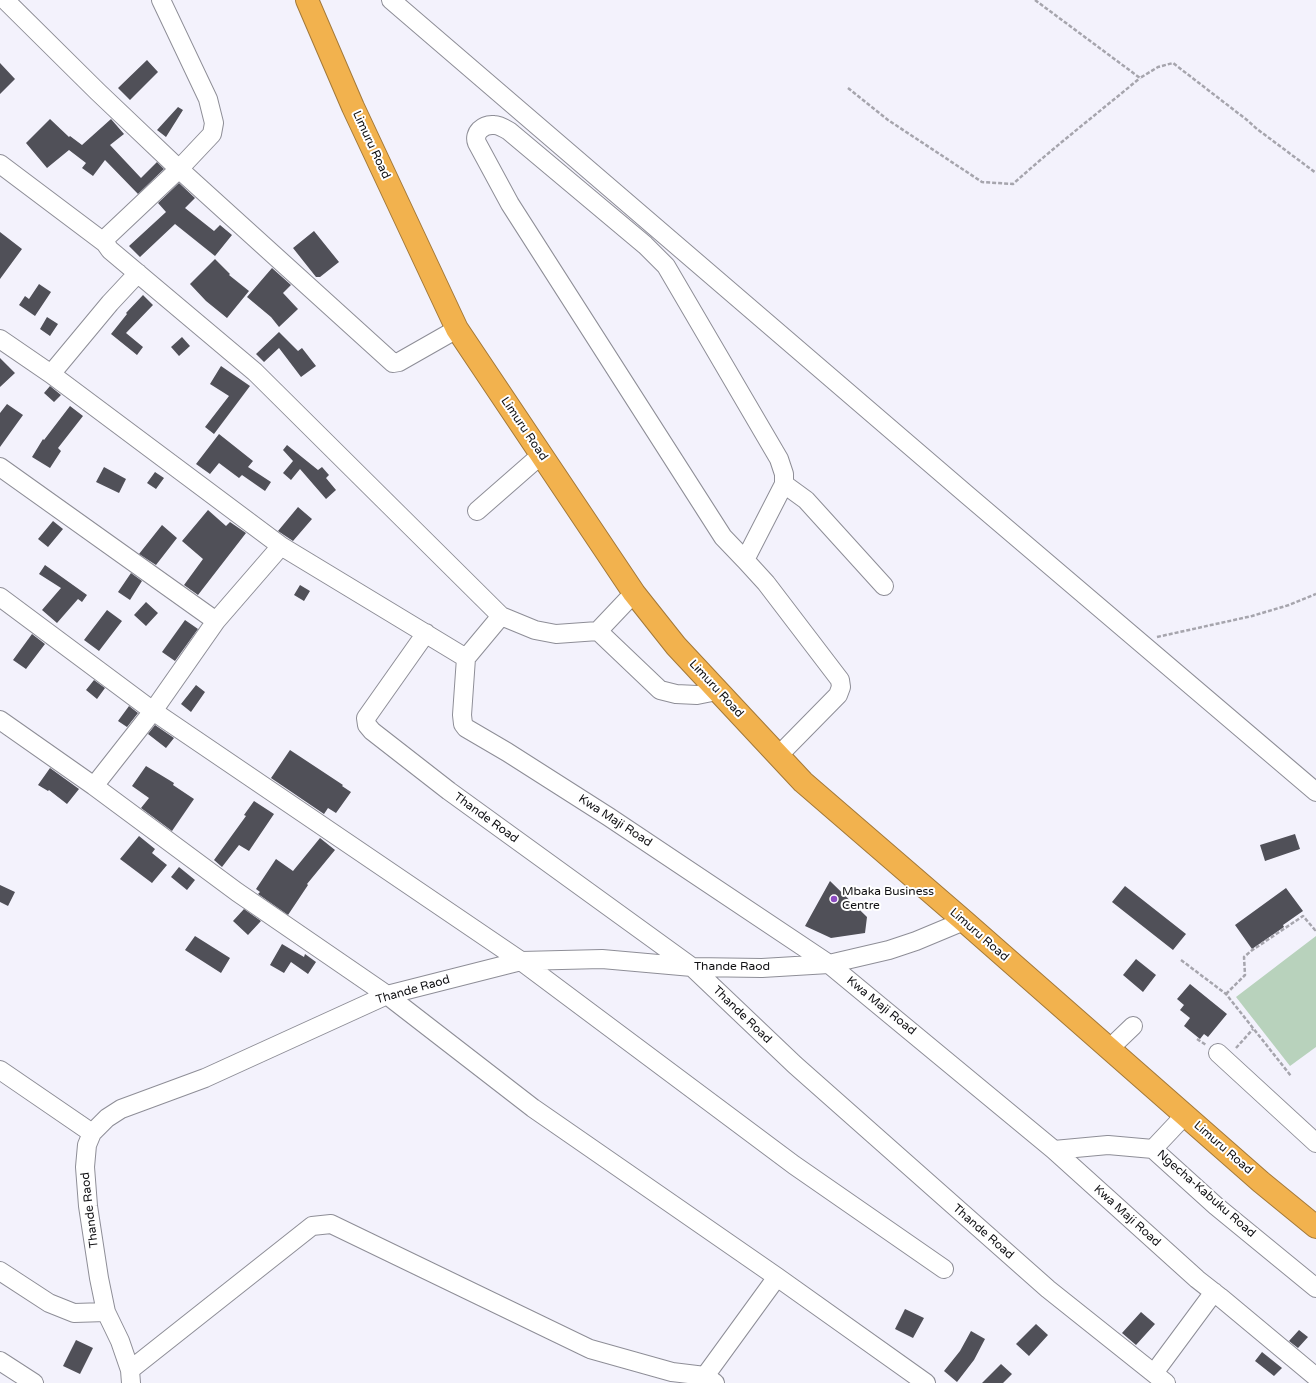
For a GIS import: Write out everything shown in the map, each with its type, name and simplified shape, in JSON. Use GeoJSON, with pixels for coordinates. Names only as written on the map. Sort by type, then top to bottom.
{"type":"FeatureCollection","features":[{"type":"Feature","properties":{"kind":"highway","name":"Limuru Road"},"geometry":{"type":"LineString","coordinates":[[307,0],[353,107],[457,329],[634,593],[676,646],[803,782],[1261,1182],[1316,1228]]}},
{"type":"Feature","properties":{"kind":"street"},"geometry":{"type":"LineString","coordinates":[[5,0],[98,92],[179,168],[393,362],[399,362],[457,329]]}},
{"type":"Feature","properties":{"kind":"street"},"geometry":{"type":"LineString","coordinates":[[391,0],[1137,641],[1316,792]]}},
{"type":"Feature","properties":{"kind":"street"},"geometry":{"type":"LineString","coordinates":[[105,243],[108,236],[212,134],[214,123],[208,99],[160,3]]}},
{"type":"Feature","properties":{"kind":"street"},"geometry":{"type":"LineString","coordinates":[[745,560],[784,484],[784,474],[779,459],[666,266],[645,245],[509,131],[493,124],[481,128],[475,138],[510,204],[723,537],[766,583],[840,680],[841,687],[838,695],[778,756]]}},
{"type":"Feature","properties":{"kind":"street"},"geometry":{"type":"LineString","coordinates":[[0,164],[105,243],[110,250],[255,372],[501,616],[535,630],[556,634],[598,631],[634,593]]}},
{"type":"Feature","properties":{"kind":"street"},"geometry":{"type":"LineString","coordinates":[[51,374],[110,303],[138,273]]}},
{"type":"Feature","properties":{"kind":"street"},"geometry":{"type":"LineString","coordinates":[[0,339],[51,374],[282,546],[466,658],[501,616]]}},
{"type":"Feature","properties":{"kind":"street"},"geometry":{"type":"LineString","coordinates":[[477,511],[541,455]]}},
{"type":"Feature","properties":{"kind":"street"},"geometry":{"type":"LineString","coordinates":[[0,467],[216,622]]}},
{"type":"Feature","properties":{"kind":"street"},"geometry":{"type":"LineString","coordinates":[[784,484],[806,500],[884,586]]}},
{"type":"Feature","properties":{"kind":"street"},"geometry":{"type":"LineString","coordinates":[[94,786],[154,711],[216,622],[282,546]]}},
{"type":"Feature","properties":{"kind":"street"},"geometry":{"type":"LineString","coordinates":[[0,597],[154,711],[521,961],[794,1165],[944,1269]]}},
{"type":"Feature","properties":{"kind":"street"},"geometry":{"type":"LineString","coordinates":[[598,631],[660,690],[676,694],[697,695],[717,691]]}},
{"type":"Feature","properties":{"kind":"street","name":"Thande Road"},"geometry":{"type":"LineString","coordinates":[[426,634],[366,718],[367,725],[372,731],[456,796],[692,967],[795,1066],[1048,1289],[1160,1378]]}},
{"type":"Feature","properties":{"kind":"street","name":"Kwa Maji Road"},"geometry":{"type":"LineString","coordinates":[[466,658],[462,715],[463,724],[466,728],[507,752],[609,817],[829,964],[1054,1150],[1197,1279],[1316,1377]]}},
{"type":"Feature","properties":{"kind":"street"},"geometry":{"type":"LineString","coordinates":[[0,720],[94,786],[237,892],[387,995],[533,1108],[777,1276],[926,1383]]}},
{"type":"Feature","properties":{"kind":"street","name":"Thande Raod"},"geometry":{"type":"LineString","coordinates":[[130,1376],[120,1341],[106,1312],[99,1278],[88,1206],[85,1167],[87,1145],[92,1133],[107,1118],[121,1110],[205,1078],[387,995],[521,961],[602,959],[692,967],[762,968],[829,964],[889,950],[964,922]]}},
{"type":"Feature","properties":{"kind":"street"},"geometry":{"type":"LineString","coordinates":[[1109,1049],[1132,1026]]}},
{"type":"Feature","properties":{"kind":"street"},"geometry":{"type":"LineString","coordinates":[[1222,1057],[1316,1143]]}},
{"type":"Feature","properties":{"kind":"street"},"geometry":{"type":"LineString","coordinates":[[0,1070],[92,1133]]}},
{"type":"Feature","properties":{"kind":"street"},"geometry":{"type":"LineString","coordinates":[[1153,1149],[1185,1115]]}},
{"type":"Feature","properties":{"kind":"street","name":"Ngecha-Kabuku Road"},"geometry":{"type":"LineString","coordinates":[[1054,1150],[1108,1145],[1153,1149],[1216,1206],[1316,1288]]}},
{"type":"Feature","properties":{"kind":"street"},"geometry":{"type":"LineString","coordinates":[[130,1376],[312,1226],[331,1224],[590,1349],[672,1372],[710,1380],[777,1276]]}},
{"type":"Feature","properties":{"kind":"street"},"geometry":{"type":"LineString","coordinates":[[0,1271],[49,1303],[74,1313],[106,1312]]}},
{"type":"Feature","properties":{"kind":"street"},"geometry":{"type":"LineString","coordinates":[[1160,1378],[1214,1292]]}},
{"type":"Feature","properties":{"kind":"street"},"geometry":{"type":"LineString","coordinates":[[0,1361],[34,1383]]}},
{"type":"Feature","properties":{"kind":"path"},"geometry":{"type":"LineString","coordinates":[[1035,0],[1073,30],[1140,78]]}},
{"type":"Feature","properties":{"kind":"path"},"geometry":{"type":"LineString","coordinates":[[848,88],[888,120],[982,182],[1013,184],[1044,155],[1094,117],[1140,78],[1158,67],[1173,63],[1316,173]]}},
{"type":"Feature","properties":{"kind":"path"},"geometry":{"type":"LineString","coordinates":[[1137,641],[1252,616],[1289,605],[1316,594]]}},
{"type":"Feature","properties":{"kind":"path"},"geometry":{"type":"LineString","coordinates":[[1226,994],[1245,975],[1244,957],[1251,951],[1303,916],[1315,930],[1316,929]]}},
{"type":"Feature","properties":{"kind":"path"},"geometry":{"type":"LineString","coordinates":[[1181,960],[1226,994],[1291,1076]]}},
{"type":"Feature","properties":{"kind":"path"},"geometry":{"type":"LineString","coordinates":[[1222,1057],[1253,1029]]}},
{"type":"Feature","properties":{"kind":"green space"},"geometry":{"type":"Polygon","coordinates":[[[1316,936],[1316,1047],[1290,1066],[1236,997],[1316,936]]]}},
{"type":"Feature","properties":{"kind":"building"},"geometry":{"type":"Polygon","coordinates":[[[147,60],[158,72],[130,100],[118,88],[147,60]]]}},
{"type":"Feature","properties":{"kind":"building"},"geometry":{"type":"Polygon","coordinates":[[[0,63],[15,79],[0,94],[0,63]]]}},
{"type":"Feature","properties":{"kind":"building"},"geometry":{"type":"Polygon","coordinates":[[[178,107],[183,110],[166,137],[157,130],[178,107]]]}},
{"type":"Feature","properties":{"kind":"building"},"geometry":{"type":"Polygon","coordinates":[[[50,119],[69,137],[70,136],[82,145],[111,119],[124,134],[110,145],[141,178],[157,162],[164,169],[138,194],[105,160],[93,176],[82,168],[86,163],[69,150],[47,168],[26,143],[50,119]]]}},
{"type":"Feature","properties":{"kind":"building"},"geometry":{"type":"Polygon","coordinates":[[[179,183],[195,198],[185,208],[214,231],[220,225],[232,235],[215,256],[175,224],[140,257],[129,246],[166,212],[158,203],[179,183]]]}},
{"type":"Feature","properties":{"kind":"building"},"geometry":{"type":"Polygon","coordinates":[[[314,231],[339,262],[320,277],[316,277],[293,248],[314,231]]]}},
{"type":"Feature","properties":{"kind":"building"},"geometry":{"type":"Polygon","coordinates":[[[0,232],[22,249],[0,279],[0,232]]]}},
{"type":"Feature","properties":{"kind":"building"},"geometry":{"type":"Polygon","coordinates":[[[215,259],[230,274],[229,275],[249,291],[227,318],[206,301],[190,284],[215,259]]]}},
{"type":"Feature","properties":{"kind":"building"},"geometry":{"type":"Polygon","coordinates":[[[272,268],[291,285],[283,293],[298,309],[279,327],[271,317],[247,297],[272,268]]]}},
{"type":"Feature","properties":{"kind":"building"},"geometry":{"type":"Polygon","coordinates":[[[39,284],[51,292],[35,316],[19,305],[25,296],[29,299],[39,284]]]}},
{"type":"Feature","properties":{"kind":"building"},"geometry":{"type":"Polygon","coordinates":[[[143,295],[153,305],[126,333],[143,347],[137,355],[111,334],[127,314],[126,313],[143,295]]]}},
{"type":"Feature","properties":{"kind":"building"},"geometry":{"type":"Polygon","coordinates":[[[47,317],[58,324],[50,336],[40,329],[47,317]]]}},
{"type":"Feature","properties":{"kind":"building"},"geometry":{"type":"Polygon","coordinates":[[[279,332],[298,351],[302,348],[316,366],[301,377],[279,348],[264,362],[256,354],[279,332]]]}},
{"type":"Feature","properties":{"kind":"building"},"geometry":{"type":"Polygon","coordinates":[[[182,337],[190,346],[179,356],[171,347],[182,337]]]}},
{"type":"Feature","properties":{"kind":"building"},"geometry":{"type":"Polygon","coordinates":[[[0,358],[15,373],[0,387],[0,358]]]}},
{"type":"Feature","properties":{"kind":"building"},"geometry":{"type":"Polygon","coordinates":[[[221,366],[250,386],[214,434],[205,427],[229,396],[210,384],[221,366]]]}},
{"type":"Feature","properties":{"kind":"building"},"geometry":{"type":"Polygon","coordinates":[[[50,386],[61,395],[54,402],[44,393],[50,386]]]}},
{"type":"Feature","properties":{"kind":"building"},"geometry":{"type":"Polygon","coordinates":[[[7,404],[23,415],[0,447],[0,413],[7,404]]]}},
{"type":"Feature","properties":{"kind":"building"},"geometry":{"type":"Polygon","coordinates":[[[70,406],[83,416],[58,448],[61,451],[50,468],[32,457],[43,439],[44,440],[70,406]]]}},
{"type":"Feature","properties":{"kind":"building"},"geometry":{"type":"Polygon","coordinates":[[[219,434],[253,461],[248,467],[271,482],[265,491],[242,475],[239,478],[219,463],[210,474],[196,464],[219,434]]]}},
{"type":"Feature","properties":{"kind":"building"},"geometry":{"type":"Polygon","coordinates":[[[287,445],[318,470],[322,467],[329,475],[326,478],[336,490],[326,499],[300,469],[291,480],[283,473],[293,461],[283,450],[287,445]]]}},
{"type":"Feature","properties":{"kind":"building"},"geometry":{"type":"Polygon","coordinates":[[[104,467],[126,479],[119,493],[96,482],[104,467]]]}},
{"type":"Feature","properties":{"kind":"building"},"geometry":{"type":"Polygon","coordinates":[[[155,472],[164,478],[156,489],[147,483],[155,472]]]}},
{"type":"Feature","properties":{"kind":"building"},"geometry":{"type":"Polygon","coordinates":[[[298,507],[312,519],[293,541],[278,531],[298,507]]]}},
{"type":"Feature","properties":{"kind":"building"},"geometry":{"type":"Polygon","coordinates":[[[208,510],[226,526],[230,522],[246,533],[198,595],[184,585],[203,559],[182,541],[208,510]]]}},
{"type":"Feature","properties":{"kind":"building"},"geometry":{"type":"Polygon","coordinates":[[[53,521],[63,529],[48,547],[38,539],[53,521]]]}},
{"type":"Feature","properties":{"kind":"building"},"geometry":{"type":"Polygon","coordinates":[[[162,525],[177,538],[156,565],[139,554],[162,525]]]}},
{"type":"Feature","properties":{"kind":"building"},"geometry":{"type":"Polygon","coordinates":[[[45,565],[87,595],[82,602],[78,599],[57,623],[42,610],[61,588],[39,574],[45,565]]]}},
{"type":"Feature","properties":{"kind":"building"},"geometry":{"type":"Polygon","coordinates":[[[131,573],[142,581],[130,600],[118,592],[131,573]]]}},
{"type":"Feature","properties":{"kind":"building"},"geometry":{"type":"Polygon","coordinates":[[[300,585],[310,591],[304,601],[294,595],[300,585]]]}},
{"type":"Feature","properties":{"kind":"building"},"geometry":{"type":"Polygon","coordinates":[[[146,602],[158,613],[146,626],[134,615],[146,602]]]}},
{"type":"Feature","properties":{"kind":"building"},"geometry":{"type":"Polygon","coordinates":[[[107,610],[122,621],[99,651],[84,640],[107,610]]]}},
{"type":"Feature","properties":{"kind":"building"},"geometry":{"type":"Polygon","coordinates":[[[185,620],[198,629],[175,661],[162,652],[185,620]]]}},
{"type":"Feature","properties":{"kind":"building"},"geometry":{"type":"Polygon","coordinates":[[[32,634],[45,644],[26,669],[13,660],[32,634]]]}},
{"type":"Feature","properties":{"kind":"building"},"geometry":{"type":"Polygon","coordinates":[[[94,680],[105,688],[97,699],[86,690],[94,680]]]}},
{"type":"Feature","properties":{"kind":"building"},"geometry":{"type":"Polygon","coordinates":[[[196,685],[205,692],[191,712],[181,704],[196,685]]]}},
{"type":"Feature","properties":{"kind":"building"},"geometry":{"type":"Polygon","coordinates":[[[129,706],[138,713],[127,727],[118,721],[129,706]]]}},
{"type":"Feature","properties":{"kind":"building"},"geometry":{"type":"Polygon","coordinates":[[[155,725],[174,738],[166,748],[148,734],[155,725]]]}},
{"type":"Feature","properties":{"kind":"building"},"geometry":{"type":"Polygon","coordinates":[[[290,750],[343,785],[342,786],[351,792],[336,813],[328,808],[324,814],[271,778],[290,750]]]}},
{"type":"Feature","properties":{"kind":"building"},"geometry":{"type":"Polygon","coordinates":[[[146,766],[174,783],[173,785],[194,799],[172,831],[141,808],[149,798],[132,786],[146,766]]]}},
{"type":"Feature","properties":{"kind":"building"},"geometry":{"type":"Polygon","coordinates":[[[50,768],[79,789],[67,804],[49,790],[48,791],[38,785],[50,768]]]}},
{"type":"Feature","properties":{"kind":"building"},"geometry":{"type":"Polygon","coordinates":[[[254,801],[274,814],[249,851],[239,845],[222,867],[214,860],[246,816],[244,815],[254,801]]]}},
{"type":"Feature","properties":{"kind":"building"},"geometry":{"type":"Polygon","coordinates":[[[1295,834],[1300,849],[1265,861],[1260,845],[1295,834]]]}},
{"type":"Feature","properties":{"kind":"building"},"geometry":{"type":"Polygon","coordinates":[[[139,836],[155,849],[152,853],[167,865],[152,883],[120,859],[139,836]]]}},
{"type":"Feature","properties":{"kind":"building"},"geometry":{"type":"Polygon","coordinates":[[[320,838],[335,850],[307,884],[308,885],[288,915],[258,894],[260,892],[256,889],[276,859],[293,871],[320,838]]]}},
{"type":"Feature","properties":{"kind":"building"},"geometry":{"type":"Polygon","coordinates":[[[179,867],[195,880],[187,890],[171,877],[179,867]]]}},
{"type":"Feature","properties":{"kind":"building","name":"Mbaka Business Centre"},"geometry":{"type":"Polygon","coordinates":[[[830,881],[867,917],[865,933],[831,938],[805,926],[830,881]]]}},
{"type":"Feature","properties":{"kind":"building"},"geometry":{"type":"Polygon","coordinates":[[[0,885],[15,892],[8,906],[0,902],[0,885]]]}},
{"type":"Feature","properties":{"kind":"building"},"geometry":{"type":"Polygon","coordinates":[[[1125,886],[1186,934],[1173,950],[1112,902],[1125,886]]]}},
{"type":"Feature","properties":{"kind":"building"},"geometry":{"type":"Polygon","coordinates":[[[1286,888],[1303,911],[1283,925],[1284,927],[1252,949],[1235,925],[1286,888]]]}},
{"type":"Feature","properties":{"kind":"building"},"geometry":{"type":"Polygon","coordinates":[[[244,909],[261,921],[248,935],[233,921],[244,909]]]}},
{"type":"Feature","properties":{"kind":"building"},"geometry":{"type":"Polygon","coordinates":[[[195,936],[230,958],[221,973],[185,950],[195,936]]]}},
{"type":"Feature","properties":{"kind":"building"},"geometry":{"type":"Polygon","coordinates":[[[282,944],[304,957],[305,954],[316,962],[308,974],[291,962],[284,973],[270,965],[282,944]]]}},
{"type":"Feature","properties":{"kind":"building"},"geometry":{"type":"Polygon","coordinates":[[[1136,959],[1156,975],[1143,992],[1123,975],[1136,959]]]}},
{"type":"Feature","properties":{"kind":"building"},"geometry":{"type":"Polygon","coordinates":[[[1190,984],[1227,1014],[1208,1037],[1204,1034],[1200,1039],[1184,1026],[1190,1018],[1180,1010],[1184,1005],[1177,999],[1190,984]]]}},
{"type":"Feature","properties":{"kind":"building"},"geometry":{"type":"Polygon","coordinates":[[[905,1309],[924,1318],[913,1338],[895,1329],[905,1309]]]}},
{"type":"Feature","properties":{"kind":"building"},"geometry":{"type":"Polygon","coordinates":[[[1141,1312],[1155,1324],[1136,1345],[1122,1333],[1141,1312]]]}},
{"type":"Feature","properties":{"kind":"building"},"geometry":{"type":"Polygon","coordinates":[[[1036,1324],[1048,1335],[1029,1356],[1016,1344],[1036,1324]]]}},
{"type":"Feature","properties":{"kind":"building"},"geometry":{"type":"Polygon","coordinates":[[[1299,1330],[1308,1337],[1298,1348],[1289,1341],[1299,1330]]]}},
{"type":"Feature","properties":{"kind":"building"},"geometry":{"type":"Polygon","coordinates":[[[971,1331],[985,1339],[974,1360],[957,1382],[944,1371],[960,1351],[971,1331]]]}},
{"type":"Feature","properties":{"kind":"building"},"geometry":{"type":"Polygon","coordinates":[[[76,1340],[93,1348],[80,1374],[63,1366],[76,1340]]]}},
{"type":"Feature","properties":{"kind":"building"},"geometry":{"type":"Polygon","coordinates":[[[1262,1352],[1282,1368],[1274,1376],[1255,1361],[1262,1352]]]}},
{"type":"Feature","properties":{"kind":"building"},"geometry":{"type":"Polygon","coordinates":[[[1001,1364],[1012,1374],[1003,1383],[982,1383],[1001,1364]]]}},
{"type":"Feature","properties":{"kind":"place","name":"Mbaka Business Centre"},"geometry":{"type":"Point","coordinates":[834,899]}}]}
